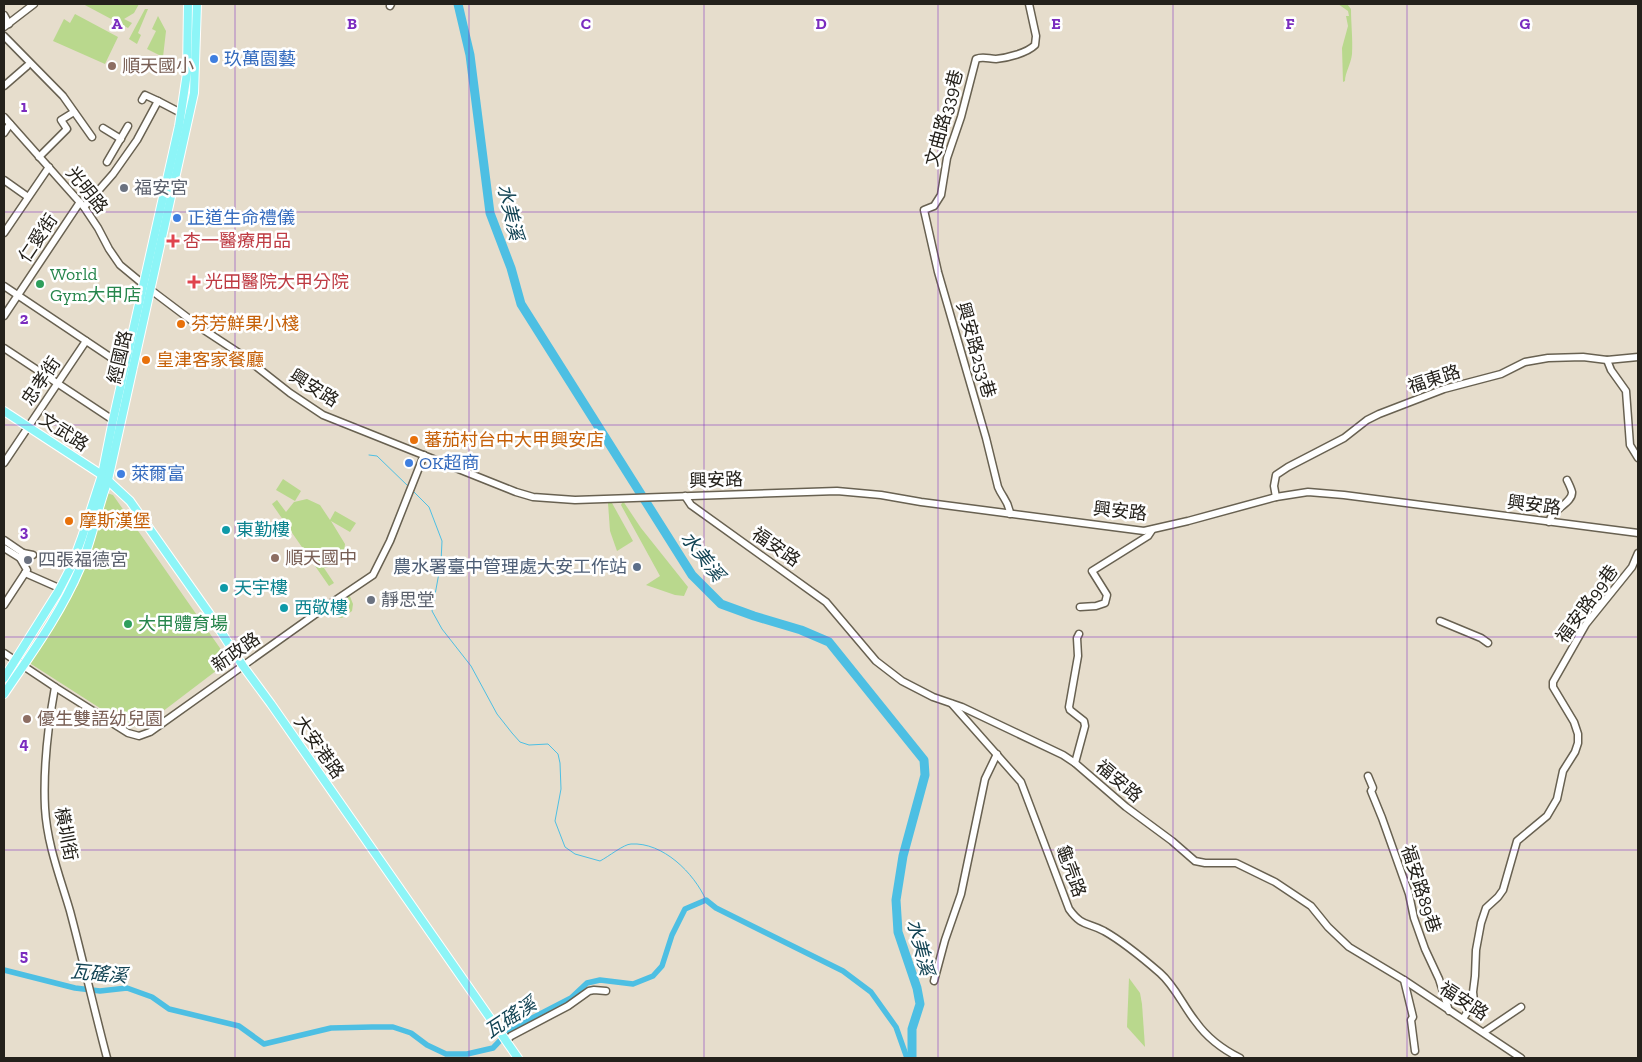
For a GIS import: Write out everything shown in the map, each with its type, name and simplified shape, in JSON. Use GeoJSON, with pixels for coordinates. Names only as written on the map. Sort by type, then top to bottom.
{"type":"FeatureCollection","features":[{"type":"Feature","properties":{"kind":"main road","name":"經國路"},"geometry":{"type":"LineString","coordinates":[[4,694],[67,596],[90,539],[129,368],[181,113],[188,73],[188,4]]}},
{"type":"Feature","properties":{"kind":"main road","name":"經國路"},"geometry":{"type":"LineString","coordinates":[[146,286],[194,93],[197,4]]}},
{"type":"Feature","properties":{"kind":"main road","name":"經國路"},"geometry":{"type":"LineString","coordinates":[[4,678],[71,567],[105,478],[113,420],[129,368]]}},
{"type":"Feature","properties":{"kind":"main road","name":"文武路"},"geometry":{"type":"LineString","coordinates":[[4,411],[105,478]]}},
{"type":"Feature","properties":{"kind":"main road","name":"大安港路"},"geometry":{"type":"LineString","coordinates":[[105,478],[130,501],[209,613],[243,666],[518,1058]]}},
{"type":"Feature","properties":{"kind":"street"},"geometry":{"type":"LineString","coordinates":[[4,15],[6,26],[32,4]]}},
{"type":"Feature","properties":{"kind":"street","name":"文曲路339巷"},"geometry":{"type":"LineString","coordinates":[[939,200],[947,158],[961,117],[976,59],[982,57],[997,59],[1035,45],[1036,36],[1029,4]]}},
{"type":"Feature","properties":{"kind":"street"},"geometry":{"type":"LineString","coordinates":[[4,36],[62,96],[92,137]]}},
{"type":"Feature","properties":{"kind":"street"},"geometry":{"type":"LineString","coordinates":[[4,86],[27,66]]}},
{"type":"Feature","properties":{"kind":"street"},"geometry":{"type":"LineString","coordinates":[[142,100],[145,95],[181,113]]}},
{"type":"Feature","properties":{"kind":"street","name":"仁愛街"},"geometry":{"type":"LineString","coordinates":[[4,316],[82,204],[113,174],[137,140],[158,101]]}},
{"type":"Feature","properties":{"kind":"street"},"geometry":{"type":"LineString","coordinates":[[39,157],[67,129],[61,120],[74,112]]}},
{"type":"Feature","properties":{"kind":"street","name":"光明路"},"geometry":{"type":"LineString","coordinates":[[4,118],[82,204],[120,265],[146,286]]}},
{"type":"Feature","properties":{"kind":"street"},"geometry":{"type":"LineString","coordinates":[[4,132],[10,124]]}},
{"type":"Feature","properties":{"kind":"street"},"geometry":{"type":"LineString","coordinates":[[107,162],[128,126]]}},
{"type":"Feature","properties":{"kind":"street"},"geometry":{"type":"LineString","coordinates":[[103,128],[121,139]]}},
{"type":"Feature","properties":{"kind":"street"},"geometry":{"type":"LineString","coordinates":[[4,233],[49,167]]}},
{"type":"Feature","properties":{"kind":"street"},"geometry":{"type":"LineString","coordinates":[[4,180],[28,197]]}},
{"type":"Feature","properties":{"kind":"street","name":"興安路253巷"},"geometry":{"type":"LineString","coordinates":[[939,200],[934,206],[924,210],[924,215],[998,487],[1001,494],[1010,504],[1010,514]]}},
{"type":"Feature","properties":{"kind":"street"},"geometry":{"type":"LineString","coordinates":[[4,286],[129,368]]}},
{"type":"Feature","properties":{"kind":"street","name":"興安路"},"geometry":{"type":"LineString","coordinates":[[146,286],[204,330],[240,353],[290,393],[322,415],[533,497],[575,500],[837,491],[881,495],[1144,532],[1276,497],[1317,492],[1638,533]]}},
{"type":"Feature","properties":{"kind":"street","name":"忠孝街"},"geometry":{"type":"LineString","coordinates":[[4,463],[86,341]]}},
{"type":"Feature","properties":{"kind":"street"},"geometry":{"type":"LineString","coordinates":[[4,348],[113,420]]}},
{"type":"Feature","properties":{"kind":"street","name":"福東路"},"geometry":{"type":"LineString","coordinates":[[1276,497],[1274,486],[1276,475],[1288,467],[1344,438],[1367,420],[1435,392],[1501,374],[1532,360],[1583,358],[1607,360],[1638,357]]}},
{"type":"Feature","properties":{"kind":"street"},"geometry":{"type":"LineString","coordinates":[[1607,360],[1611,370],[1626,391],[1630,445],[1638,458]]}},
{"type":"Feature","properties":{"kind":"street","name":"新政路"},"geometry":{"type":"LineString","coordinates":[[4,652],[15,661],[128,733],[139,736],[150,732],[373,575],[390,541],[424,455]]}},
{"type":"Feature","properties":{"kind":"street"},"geometry":{"type":"LineString","coordinates":[[1549,522],[1552,513],[1569,501],[1572,496],[1567,480]]}},
{"type":"Feature","properties":{"kind":"street","name":"福安路"},"geometry":{"type":"LineString","coordinates":[[685,496],[691,505],[826,602],[866,651],[895,676],[926,694],[962,707],[1009,731],[1032,739],[1075,763],[1109,794],[1196,861],[1205,863],[1236,863],[1275,882],[1311,906],[1328,927],[1349,947],[1404,980],[1520,1058]]}},
{"type":"Feature","properties":{"kind":"street","name":"福安路"},"geometry":{"type":"LineString","coordinates":[[695,497],[698,507],[703,514]]}},
{"type":"Feature","properties":{"kind":"street"},"geometry":{"type":"LineString","coordinates":[[1080,607],[1096,606],[1105,603],[1107,595],[1092,571],[1148,536],[1152,530]]}},
{"type":"Feature","properties":{"kind":"street"},"geometry":{"type":"LineString","coordinates":[[4,540],[21,556],[26,571],[59,588]]}},
{"type":"Feature","properties":{"kind":"street"},"geometry":{"type":"LineString","coordinates":[[4,548],[21,556],[33,555]]}},
{"type":"Feature","properties":{"kind":"street","name":"福安路99巷"},"geometry":{"type":"LineString","coordinates":[[1463,1019],[1474,1002],[1476,950],[1486,908],[1503,890],[1518,841],[1547,816],[1557,799],[1563,771],[1575,752],[1578,743],[1578,734],[1574,722],[1553,687],[1553,682],[1586,624],[1632,567],[1638,553]]}},
{"type":"Feature","properties":{"kind":"street"},"geometry":{"type":"LineString","coordinates":[[4,605],[26,571]]}},
{"type":"Feature","properties":{"kind":"street"},"geometry":{"type":"LineString","coordinates":[[1440,621],[1481,638],[1488,643]]}},
{"type":"Feature","properties":{"kind":"street"},"geometry":{"type":"LineString","coordinates":[[1075,763],[1085,726],[1084,721],[1070,710],[1069,707],[1078,656],[1077,638],[1079,634]]}},
{"type":"Feature","properties":{"kind":"street","name":"橫圳街"},"geometry":{"type":"LineString","coordinates":[[55,687],[45,780],[45,809],[50,844],[92,994],[107,1058]]}},
{"type":"Feature","properties":{"kind":"street","name":"龜壳路"},"geometry":{"type":"LineString","coordinates":[[952,704],[997,754],[1024,788],[1069,909],[1076,918],[1082,923],[1103,931],[1160,973],[1170,982],[1195,1022],[1208,1037],[1224,1050],[1240,1058]]}},
{"type":"Feature","properties":{"kind":"street"},"geometry":{"type":"LineString","coordinates":[[934,982],[945,940],[962,894],[985,779],[997,754]]}},
{"type":"Feature","properties":{"kind":"street","name":"福安路89巷"},"geometry":{"type":"LineString","coordinates":[[1368,776],[1373,788],[1371,791],[1409,894],[1414,918],[1425,950],[1439,979],[1449,1011]]}},
{"type":"Feature","properties":{"kind":"street"},"geometry":{"type":"LineString","coordinates":[[1404,980],[1413,1017],[1411,1020],[1415,1051]]}},
{"type":"Feature","properties":{"kind":"street"},"geometry":{"type":"LineString","coordinates":[[504,1038],[568,1006],[589,991],[606,992]]}},
{"type":"Feature","properties":{"kind":"street"},"geometry":{"type":"LineString","coordinates":[[1484,1032],[1522,1007]]}},
{"type":"Feature","properties":{"kind":"green space"},"geometry":{"type":"Polygon","coordinates":[[[83,4],[139,4],[134,13],[124,19],[132,23],[128,28],[83,4]]]}},
{"type":"Feature","properties":{"kind":"green space"},"geometry":{"type":"Polygon","coordinates":[[[1338,4],[1347,4],[1351,9],[1352,54],[1345,81],[1343,82],[1342,48],[1348,26],[1346,16],[1349,16],[1348,11],[1338,4]]]}},
{"type":"Feature","properties":{"kind":"green space"},"geometry":{"type":"Polygon","coordinates":[[[145,9],[148,9],[138,33],[141,35],[137,44],[129,39],[145,9]]]}},
{"type":"Feature","properties":{"kind":"green space"},"geometry":{"type":"Polygon","coordinates":[[[75,14],[118,37],[105,64],[53,41],[64,19],[70,23],[75,14]]]}},
{"type":"Feature","properties":{"kind":"green space"},"geometry":{"type":"Polygon","coordinates":[[[158,16],[166,31],[163,57],[147,49],[156,31],[152,29],[158,16]]]}},
{"type":"Feature","properties":{"kind":"green space"},"geometry":{"type":"Polygon","coordinates":[[[283,479],[301,491],[295,501],[276,490],[283,479]]]}},
{"type":"Feature","properties":{"kind":"green space","name":"大甲體育場"},"geometry":{"type":"Polygon","coordinates":[[[107,493],[113,495],[229,661],[158,715],[147,722],[131,728],[28,662],[78,585],[92,549],[107,493]]]}},
{"type":"Feature","properties":{"kind":"green space"},"geometry":{"type":"Polygon","coordinates":[[[307,499],[320,505],[330,520],[335,511],[356,523],[350,532],[331,521],[345,544],[342,557],[337,563],[324,568],[334,583],[329,586],[272,504],[277,500],[286,512],[294,502],[307,499]]]}},
{"type":"Feature","properties":{"kind":"green space"},"geometry":{"type":"Polygon","coordinates":[[[623,501],[641,528],[688,587],[684,596],[675,595],[646,585],[660,576],[621,505],[623,501]]]}},
{"type":"Feature","properties":{"kind":"green space"},"geometry":{"type":"Polygon","coordinates":[[[608,503],[612,503],[633,541],[617,551],[610,531],[608,503]]]}},
{"type":"Feature","properties":{"kind":"green space"},"geometry":{"type":"Polygon","coordinates":[[[349,594],[353,604],[352,611],[342,618],[337,617],[333,613],[331,606],[349,594]]]}},
{"type":"Feature","properties":{"kind":"green space"},"geometry":{"type":"Polygon","coordinates":[[[1129,978],[1140,993],[1145,1047],[1127,1027],[1129,978]]]}},
{"type":"Feature","properties":{"kind":"waterway","name":"水美溪"},"geometry":{"type":"LineString","coordinates":[[458,4],[470,55],[490,213],[511,268],[521,304],[692,575],[721,604],[801,630],[829,642],[924,760],[925,775],[903,856],[896,900],[898,932],[917,988],[920,1004],[912,1029],[912,1058]]}},
{"type":"Feature","properties":{"kind":"waterway"},"geometry":{"type":"LineString","coordinates":[[369,455],[377,456],[409,487]]}},
{"type":"Feature","properties":{"kind":"waterway"},"geometry":{"type":"LineString","coordinates":[[414,492],[429,507],[442,541],[441,562],[432,611],[442,629],[471,666],[497,714],[512,733],[520,742],[529,745],[548,744],[558,754],[561,789],[555,821],[565,847],[575,854],[600,861],[620,848],[631,844],[655,848],[676,861],[685,870],[694,880],[706,900]]}},
{"type":"Feature","properties":{"kind":"waterway","name":"瓦磘溪"},"geometry":{"type":"LineString","coordinates":[[4,970],[75,988],[100,991],[127,988],[152,997],[169,1009],[239,1026],[264,1044],[331,1028],[393,1027],[411,1033],[427,1045],[446,1054],[467,1054],[493,1048],[511,1029],[571,998],[587,983],[600,980],[633,984],[653,976],[662,966],[672,935],[685,909],[706,900],[716,908],[843,971],[871,992],[896,1027],[907,1058]]}},
{"type":"Feature","properties":{"kind":"place","name":"玖萬園藝"},"geometry":{"type":"Point","coordinates":[214,59]}},
{"type":"Feature","properties":{"kind":"place","name":"順天國小"},"geometry":{"type":"Point","coordinates":[112,66]}},
{"type":"Feature","properties":{"kind":"place","name":"福安宮"},"geometry":{"type":"Point","coordinates":[124,188]}},
{"type":"Feature","properties":{"kind":"place","name":"正道生命禮儀"},"geometry":{"type":"Point","coordinates":[177,218]}},
{"type":"Feature","properties":{"kind":"place","name":"杏一醫療用品"},"geometry":{"type":"Point","coordinates":[173,241]}},
{"type":"Feature","properties":{"kind":"place","name":"光田醫院大甲分院"},"geometry":{"type":"Point","coordinates":[194,282]}},
{"type":"Feature","properties":{"kind":"place","name":"World Gym大甲店"},"geometry":{"type":"Point","coordinates":[40,284]}},
{"type":"Feature","properties":{"kind":"place","name":"芬芳鮮果小棧"},"geometry":{"type":"Point","coordinates":[181,324]}},
{"type":"Feature","properties":{"kind":"place","name":"皇津客家餐廳"},"geometry":{"type":"Point","coordinates":[146,360]}},
{"type":"Feature","properties":{"kind":"place","name":"蕃茄村台中大甲興安店"},"geometry":{"type":"Point","coordinates":[414,440]}},
{"type":"Feature","properties":{"kind":"place","name":"OK超商"},"geometry":{"type":"Point","coordinates":[409,463]}},
{"type":"Feature","properties":{"kind":"place","name":"萊爾富"},"geometry":{"type":"Point","coordinates":[121,474]}},
{"type":"Feature","properties":{"kind":"place","name":"摩斯漢堡"},"geometry":{"type":"Point","coordinates":[69,521]}},
{"type":"Feature","properties":{"kind":"place","name":"東勤樓"},"geometry":{"type":"Point","coordinates":[226,530]}},
{"type":"Feature","properties":{"kind":"place","name":"順天國中"},"geometry":{"type":"Point","coordinates":[275,558]}},
{"type":"Feature","properties":{"kind":"place","name":"四張福德宮"},"geometry":{"type":"Point","coordinates":[28,560]}},
{"type":"Feature","properties":{"kind":"place","name":"農水署臺中管理處大安工作站"},"geometry":{"type":"Point","coordinates":[637,567]}},
{"type":"Feature","properties":{"kind":"place","name":"天宇樓"},"geometry":{"type":"Point","coordinates":[224,588]}},
{"type":"Feature","properties":{"kind":"place","name":"靜思堂"},"geometry":{"type":"Point","coordinates":[371,600]}},
{"type":"Feature","properties":{"kind":"place","name":"西敬樓"},"geometry":{"type":"Point","coordinates":[284,608]}},
{"type":"Feature","properties":{"kind":"place","name":"大甲體育場"},"geometry":{"type":"Point","coordinates":[128,624]}},
{"type":"Feature","properties":{"kind":"place","name":"優生雙語幼兒園"},"geometry":{"type":"Point","coordinates":[27,719]}}]}
